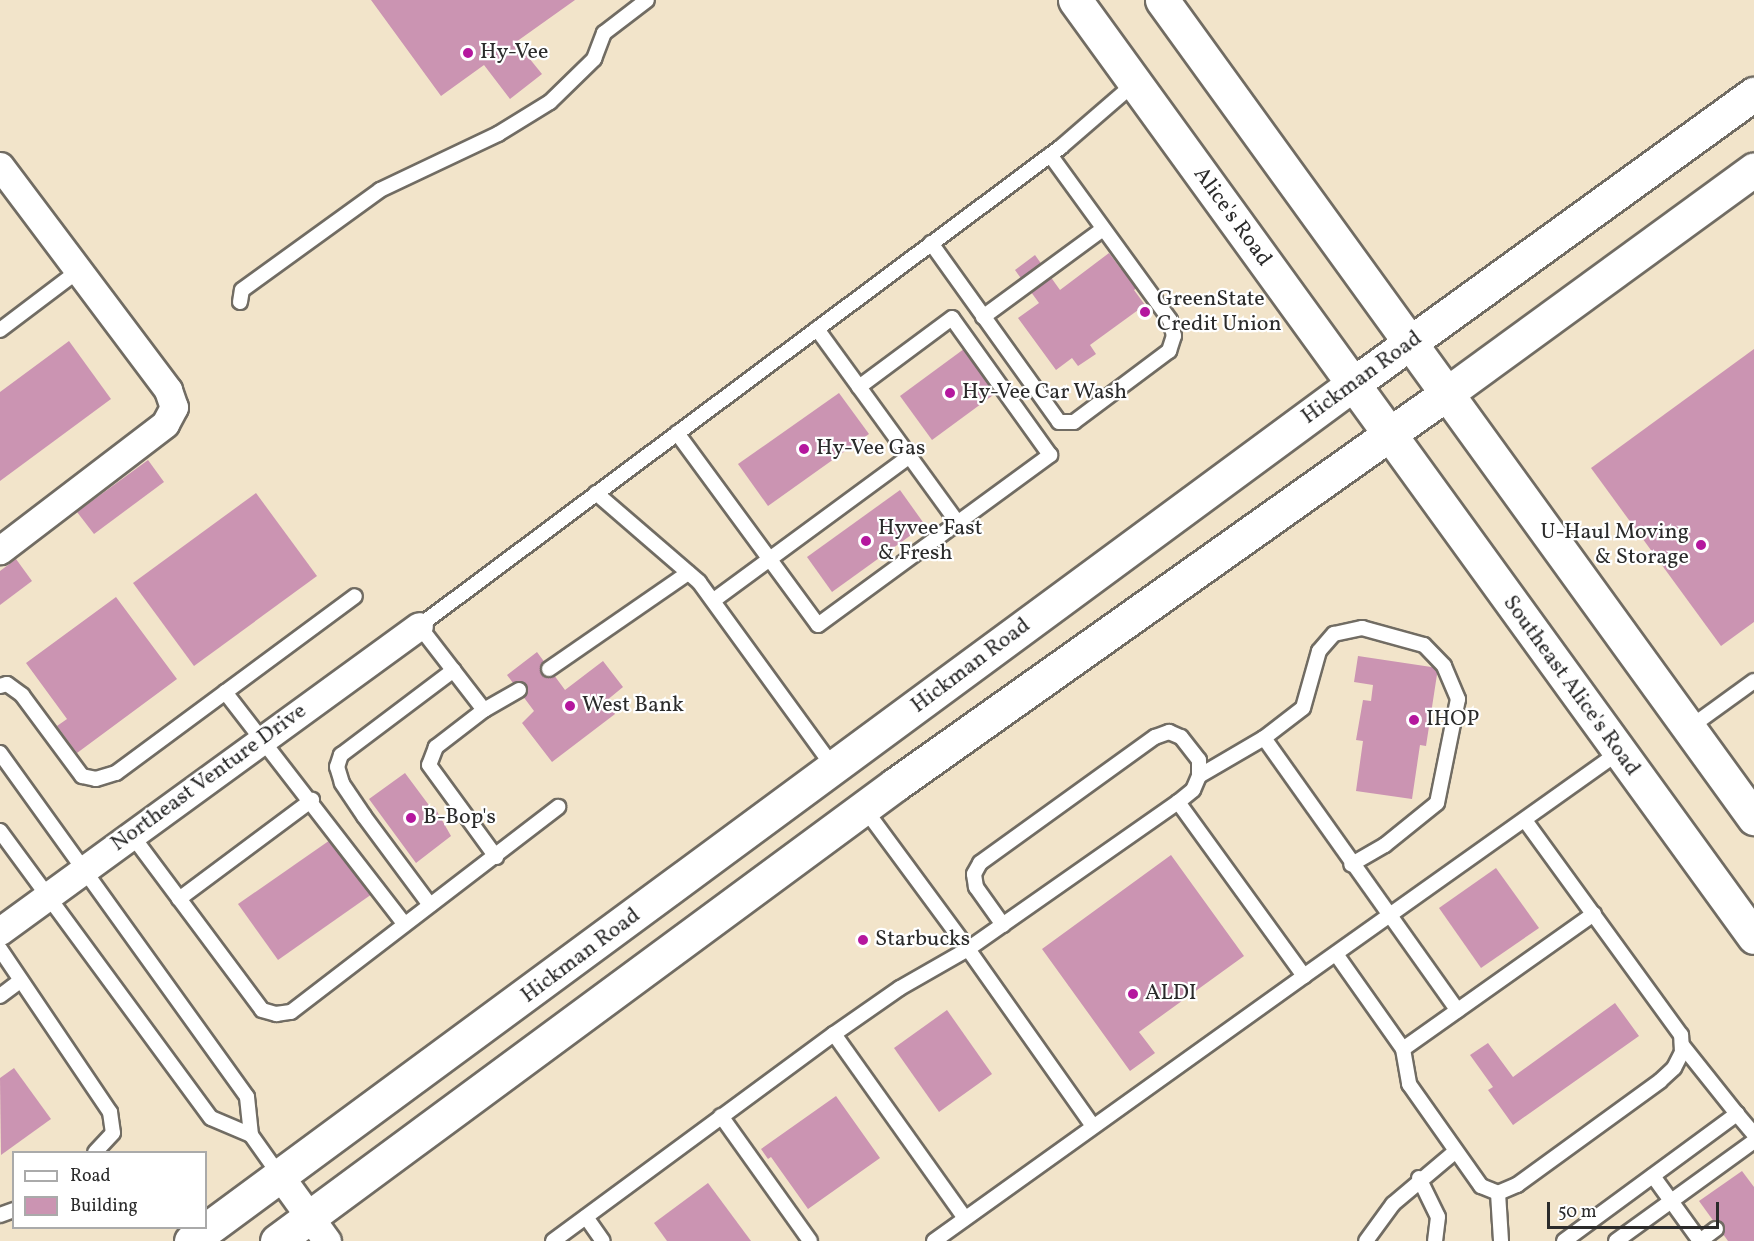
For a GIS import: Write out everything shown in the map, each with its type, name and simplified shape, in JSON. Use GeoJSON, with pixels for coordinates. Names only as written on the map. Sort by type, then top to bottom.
{"type":"FeatureCollection","features":[{"type":"Feature","properties":{"kind":"main road","name":"Alice's Road"},"geometry":{"type":"LineString","coordinates":[[1075,0],[1389,434]]}},
{"type":"Feature","properties":{"kind":"main road"},"geometry":{"type":"LineString","coordinates":[[1162,0],[1754,818]]}},
{"type":"Feature","properties":{"kind":"main road","name":"Hickman Road"},"geometry":{"type":"LineString","coordinates":[[191,1241],[1353,384],[1754,94]]}},
{"type":"Feature","properties":{"kind":"main road"},"geometry":{"type":"LineString","coordinates":[[277,1241],[318,1229],[863,808],[1446,394],[1754,169]]}},
{"type":"Feature","properties":{"kind":"main road","name":"Southeast Alice's Road"},"geometry":{"type":"LineString","coordinates":[[1389,434],[1754,937]]}},
{"type":"Feature","properties":{"kind":"street"},"geometry":{"type":"LineString","coordinates":[[0,166],[168,390],[174,407],[165,424],[0,550]]}},
{"type":"Feature","properties":{"kind":"street","name":"Northeast Venture Drive"},"geometry":{"type":"LineString","coordinates":[[0,931],[419,626]]}},
{"type":"Feature","properties":{"kind":"street"},"geometry":{"type":"LineString","coordinates":[[280,1176],[318,1229]]}},
{"type":"Feature","properties":{"kind":"lane"},"geometry":{"type":"LineString","coordinates":[[240,302],[242,290],[380,190],[498,134],[550,102],[594,59],[604,33],[647,0]]}},
{"type":"Feature","properties":{"kind":"lane"},"geometry":{"type":"LineString","coordinates":[[484,710],[419,626],[1050,155],[1135,83]]}},
{"type":"Feature","properties":{"kind":"lane"},"geometry":{"type":"LineString","coordinates":[[931,243],[1045,406],[1059,422],[1074,422],[1169,351],[1174,336],[1170,320],[1050,155]]}},
{"type":"Feature","properties":{"kind":"lane"},"geometry":{"type":"LineString","coordinates":[[983,317],[1103,229]]}},
{"type":"Feature","properties":{"kind":"lane"},"geometry":{"type":"LineString","coordinates":[[0,330],[78,271]]}},
{"type":"Feature","properties":{"kind":"lane"},"geometry":{"type":"LineString","coordinates":[[677,433],[818,625],[1050,455],[952,318],[859,387]]}},
{"type":"Feature","properties":{"kind":"lane"},"geometry":{"type":"LineString","coordinates":[[816,329],[958,523]]}},
{"type":"Feature","properties":{"kind":"lane"},"geometry":{"type":"LineString","coordinates":[[714,600],[909,457]]}},
{"type":"Feature","properties":{"kind":"lane"},"geometry":{"type":"LineString","coordinates":[[596,493],[688,573],[714,600],[834,768]]}},
{"type":"Feature","properties":{"kind":"lane"},"geometry":{"type":"LineString","coordinates":[[549,669],[688,573]]}},
{"type":"Feature","properties":{"kind":"lane"},"geometry":{"type":"LineString","coordinates":[[0,686],[7,684],[22,695],[82,776],[96,778],[116,773],[355,596]]}},
{"type":"Feature","properties":{"kind":"lane"},"geometry":{"type":"LineString","coordinates":[[1199,776],[1264,738],[1303,708],[1319,651],[1334,634],[1362,628],[1424,645],[1444,666],[1458,699],[1437,803],[1385,844],[1351,865]]}},
{"type":"Feature","properties":{"kind":"lane"},"geometry":{"type":"LineString","coordinates":[[430,904],[364,816],[342,783],[337,767],[341,755],[454,670]]}},
{"type":"Feature","properties":{"kind":"lane"},"geometry":{"type":"LineString","coordinates":[[1689,728],[1754,681]]}},
{"type":"Feature","properties":{"kind":"lane"},"geometry":{"type":"LineString","coordinates":[[496,857],[429,765],[436,747],[484,710],[519,690]]}},
{"type":"Feature","properties":{"kind":"lane"},"geometry":{"type":"LineString","coordinates":[[225,692],[312,800],[404,924]]}},
{"type":"Feature","properties":{"kind":"lane"},"geometry":{"type":"LineString","coordinates":[[554,1241],[834,1034],[900,988],[968,949],[1003,925],[1178,802],[1192,790],[1199,776],[1199,760],[1181,737],[1169,732],[1155,736],[991,854],[974,874],[976,887],[1003,925]]}},
{"type":"Feature","properties":{"kind":"lane"},"geometry":{"type":"LineString","coordinates":[[1264,738],[1351,865],[1458,1010]]}},
{"type":"Feature","properties":{"kind":"lane"},"geometry":{"type":"LineString","coordinates":[[934,1241],[1619,752]]}},
{"type":"Feature","properties":{"kind":"lane"},"geometry":{"type":"LineString","coordinates":[[0,753],[82,870],[247,1096],[251,1135],[280,1176]]}},
{"type":"Feature","properties":{"kind":"lane"},"geometry":{"type":"LineString","coordinates":[[179,899],[312,800]]}},
{"type":"Feature","properties":{"kind":"lane"},"geometry":{"type":"LineString","coordinates":[[1178,802],[1304,976]]}},
{"type":"Feature","properties":{"kind":"lane"},"geometry":{"type":"LineString","coordinates":[[131,834],[262,1010],[276,1014],[291,1012],[430,904],[496,857],[558,807]]}},
{"type":"Feature","properties":{"kind":"lane"},"geometry":{"type":"LineString","coordinates":[[863,808],[968,949],[1093,1126]]}},
{"type":"Feature","properties":{"kind":"lane"},"geometry":{"type":"LineString","coordinates":[[1336,954],[1403,1049],[1409,1084],[1481,1186],[1498,1193],[1517,1185],[1660,1081],[1674,1068],[1682,1045],[1682,1035],[1525,820]]}},
{"type":"Feature","properties":{"kind":"lane"},"geometry":{"type":"LineString","coordinates":[[0,831],[212,1118],[251,1135]]}},
{"type":"Feature","properties":{"kind":"lane"},"geometry":{"type":"LineString","coordinates":[[1403,1049],[1594,914]]}},
{"type":"Feature","properties":{"kind":"lane"},"geometry":{"type":"LineString","coordinates":[[0,949],[110,1112],[113,1133],[96,1151]]}},
{"type":"Feature","properties":{"kind":"lane"},"geometry":{"type":"LineString","coordinates":[[0,996],[21,980]]}},
{"type":"Feature","properties":{"kind":"lane"},"geometry":{"type":"LineString","coordinates":[[834,1034],[965,1218]]}},
{"type":"Feature","properties":{"kind":"lane"},"geometry":{"type":"LineString","coordinates":[[1682,1045],[1754,1134]]}},
{"type":"Feature","properties":{"kind":"lane"},"geometry":{"type":"LineString","coordinates":[[1564,1241],[1737,1114]]}},
{"type":"Feature","properties":{"kind":"lane"},"geometry":{"type":"LineString","coordinates":[[721,1116],[810,1241]]}},
{"type":"Feature","properties":{"kind":"lane"},"geometry":{"type":"LineString","coordinates":[[1616,1241],[1754,1141]]}},
{"type":"Feature","properties":{"kind":"lane"},"geometry":{"type":"LineString","coordinates":[[1366,1241],[1393,1204],[1419,1178],[1456,1151]]}},
{"type":"Feature","properties":{"kind":"lane"},"geometry":{"type":"LineString","coordinates":[[1653,1176],[1700,1241],[1716,1229]]}},
{"type":"Feature","properties":{"kind":"lane"},"geometry":{"type":"LineString","coordinates":[[1419,1178],[1438,1217],[1436,1241]]}},
{"type":"Feature","properties":{"kind":"lane"},"geometry":{"type":"LineString","coordinates":[[1498,1193],[1502,1241]]}},
{"type":"Feature","properties":{"kind":"lane"},"geometry":{"type":"LineString","coordinates":[[585,1217],[603,1241]]}},
{"type":"Feature","properties":{"kind":"building","name":"Hy-Vee"},"geometry":{"type":"Polygon","coordinates":[[[371,0],[575,0],[516,42],[542,74],[510,99],[484,65],[441,96],[371,0]]]}},
{"type":"Feature","properties":{"kind":"building"},"geometry":{"type":"Polygon","coordinates":[[[1109,253],[1121,269],[1126,265],[1141,285],[1134,290],[1145,305],[1090,345],[1096,354],[1078,366],[1072,358],[1056,370],[1018,318],[1039,303],[1015,270],[1035,255],[1060,290],[1109,253]]]}},
{"type":"Feature","properties":{"kind":"building"},"geometry":{"type":"Polygon","coordinates":[[[69,341],[111,399],[0,481],[0,392],[69,341]]]}},
{"type":"Feature","properties":{"kind":"building","name":"Hy-Vee Car Wash"},"geometry":{"type":"Polygon","coordinates":[[[968,346],[1000,390],[932,440],[900,396],[968,346]]]}},
{"type":"Feature","properties":{"kind":"building","name":"U-Haul Moving & Storage"},"geometry":{"type":"Polygon","coordinates":[[[1754,349],[1754,622],[1721,646],[1591,468],[1754,349]]]}},
{"type":"Feature","properties":{"kind":"building","name":"Hy-Vee Gas"},"geometry":{"type":"Polygon","coordinates":[[[839,393],[869,434],[768,506],[738,464],[839,393]]]}},
{"type":"Feature","properties":{"kind":"building"},"geometry":{"type":"Polygon","coordinates":[[[148,460],[164,482],[94,534],[77,512],[148,460]]]}},
{"type":"Feature","properties":{"kind":"building","name":"Hyvee Fast & Fresh"},"geometry":{"type":"Polygon","coordinates":[[[900,490],[925,525],[832,592],[807,557],[900,490]]]}},
{"type":"Feature","properties":{"kind":"building"},"geometry":{"type":"Polygon","coordinates":[[[256,493],[317,576],[194,666],[133,583],[256,493]]]}},
{"type":"Feature","properties":{"kind":"building"},"geometry":{"type":"Polygon","coordinates":[[[16,559],[32,581],[0,605],[0,571],[16,559]]]}},
{"type":"Feature","properties":{"kind":"building"},"geometry":{"type":"Polygon","coordinates":[[[116,597],[177,679],[77,753],[57,726],[67,719],[26,663],[116,597]]]}},
{"type":"Feature","properties":{"kind":"building","name":"West Bank"},"geometry":{"type":"Polygon","coordinates":[[[537,652],[565,690],[603,661],[623,687],[606,701],[615,714],[552,762],[522,723],[534,711],[507,675],[537,652]]]}},
{"type":"Feature","properties":{"kind":"building"},"geometry":{"type":"Polygon","coordinates":[[[1358,656],[1438,668],[1426,746],[1420,745],[1412,799],[1356,791],[1363,741],[1356,740],[1363,700],[1371,701],[1373,685],[1354,682],[1358,656]]]}},
{"type":"Feature","properties":{"kind":"building","name":"B-Bop's"},"geometry":{"type":"Polygon","coordinates":[[[405,773],[431,808],[434,806],[451,836],[416,863],[369,799],[405,773]]]}},
{"type":"Feature","properties":{"kind":"building"},"geometry":{"type":"Polygon","coordinates":[[[333,838],[372,894],[278,960],[238,904],[333,838]]]}},
{"type":"Feature","properties":{"kind":"building","name":"ALDI"},"geometry":{"type":"Polygon","coordinates":[[[1171,855],[1244,956],[1139,1032],[1155,1053],[1130,1071],[1042,949],[1171,855]]]}},
{"type":"Feature","properties":{"kind":"building"},"geometry":{"type":"Polygon","coordinates":[[[1496,868],[1539,928],[1481,968],[1439,908],[1496,868]]]}},
{"type":"Feature","properties":{"kind":"building"},"geometry":{"type":"Polygon","coordinates":[[[1615,1003],[1639,1036],[1513,1125],[1488,1090],[1493,1087],[1470,1055],[1488,1043],[1513,1077],[1615,1003]]]}},
{"type":"Feature","properties":{"kind":"building"},"geometry":{"type":"Polygon","coordinates":[[[947,1010],[992,1074],[939,1112],[894,1048],[947,1010]]]}},
{"type":"Feature","properties":{"kind":"building"},"geometry":{"type":"Polygon","coordinates":[[[14,1068],[51,1119],[1,1155],[0,1078],[14,1068]]]}},
{"type":"Feature","properties":{"kind":"building"},"geometry":{"type":"Polygon","coordinates":[[[836,1096],[880,1158],[808,1209],[771,1157],[768,1159],[761,1149],[836,1096]]]}},
{"type":"Feature","properties":{"kind":"building"},"geometry":{"type":"Polygon","coordinates":[[[1742,1171],[1754,1187],[1754,1241],[1728,1241],[1699,1201],[1742,1171]]]}},
{"type":"Feature","properties":{"kind":"building"},"geometry":{"type":"Polygon","coordinates":[[[708,1183],[751,1241],[667,1241],[654,1223],[708,1183]]]}},
{"type":"Feature","properties":{"kind":"place","name":"Hy-Vee"},"geometry":{"type":"Point","coordinates":[468,53]}},
{"type":"Feature","properties":{"kind":"place","name":"GreenState Credit Union"},"geometry":{"type":"Point","coordinates":[1145,312]}},
{"type":"Feature","properties":{"kind":"place","name":"Hy-Vee Car Wash"},"geometry":{"type":"Point","coordinates":[950,393]}},
{"type":"Feature","properties":{"kind":"place","name":"Hy-Vee Gas"},"geometry":{"type":"Point","coordinates":[804,449]}},
{"type":"Feature","properties":{"kind":"place","name":"Hyvee Fast & Fresh"},"geometry":{"type":"Point","coordinates":[866,541]}},
{"type":"Feature","properties":{"kind":"place","name":"U-Haul Moving & Storage"},"geometry":{"type":"Point","coordinates":[1701,545]}},
{"type":"Feature","properties":{"kind":"place","name":"West Bank"},"geometry":{"type":"Point","coordinates":[570,706]}},
{"type":"Feature","properties":{"kind":"place","name":"IHOP"},"geometry":{"type":"Point","coordinates":[1414,720]}},
{"type":"Feature","properties":{"kind":"place","name":"B-Bop's"},"geometry":{"type":"Point","coordinates":[411,818]}},
{"type":"Feature","properties":{"kind":"place","name":"Starbucks"},"geometry":{"type":"Point","coordinates":[863,940]}},
{"type":"Feature","properties":{"kind":"place","name":"ALDI"},"geometry":{"type":"Point","coordinates":[1133,994]}}]}
